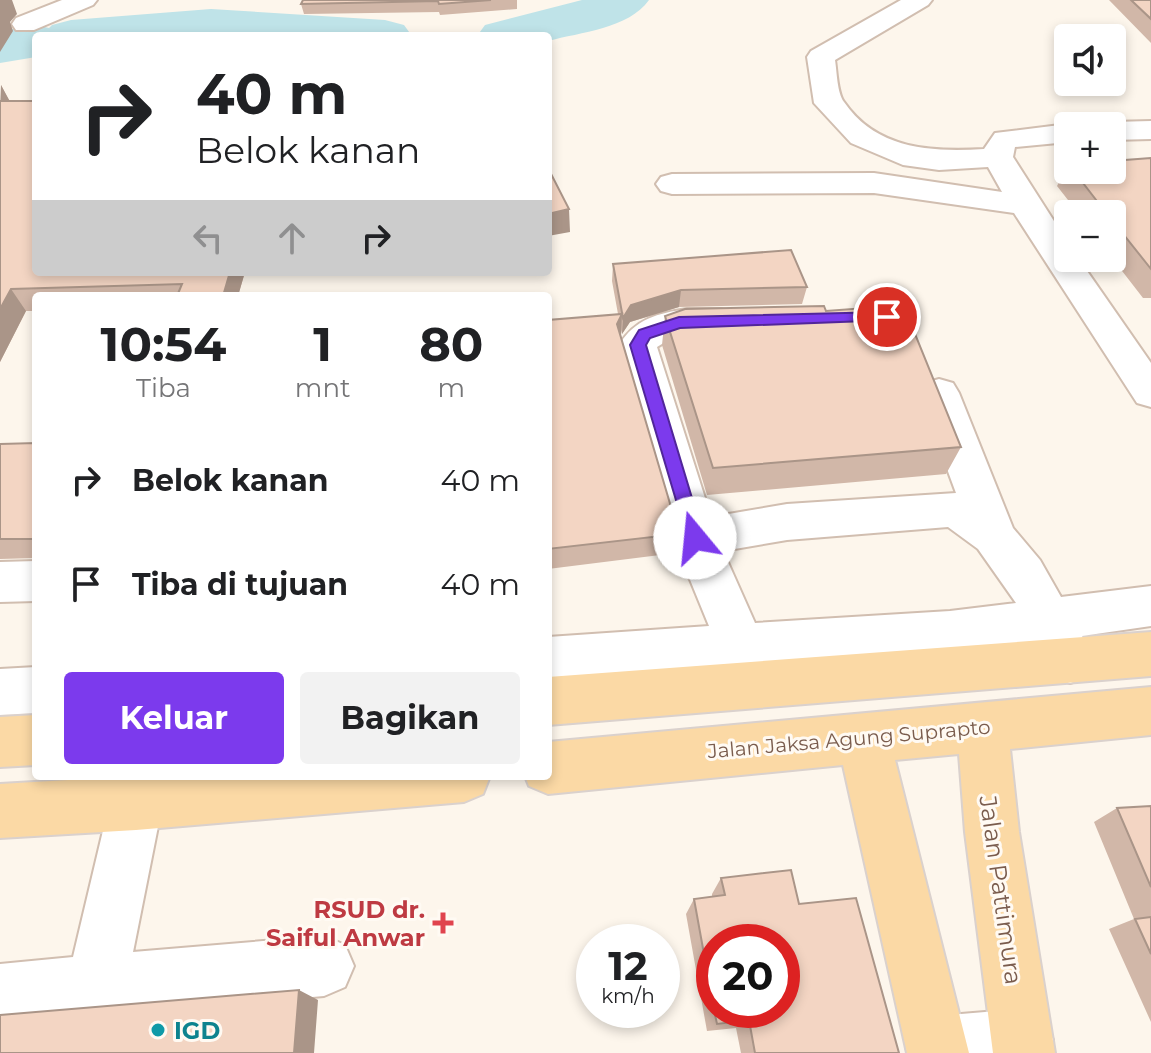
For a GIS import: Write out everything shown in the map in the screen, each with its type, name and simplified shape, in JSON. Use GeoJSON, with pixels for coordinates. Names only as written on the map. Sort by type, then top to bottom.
{"type":"FeatureCollection","features":[{"type":"Feature","properties":{"kind":"main road"},"geometry":{"type":"LineString","coordinates":[[552,700],[746,666],[1058,641],[1151,654]]}},
{"type":"Feature","properties":{"kind":"main road","name":"Jalan Jaksa Agung Suprapto"},"geometry":{"type":"LineString","coordinates":[[552,768],[1151,711]]}},
{"type":"Feature","properties":{"kind":"main road","name":"Jalan Pattimura"},"geometry":{"type":"LineString","coordinates":[[982,726],[992,832],[1023,1046]]}},
{"type":"Feature","properties":{"kind":"main road"},"geometry":{"type":"LineString","coordinates":[[863,737],[938,1050]]}},
{"type":"Feature","properties":{"kind":"main road"},"geometry":{"type":"LineString","coordinates":[[0,742],[32,740]]}},
{"type":"Feature","properties":{"kind":"main road"},"geometry":{"type":"LineString","coordinates":[[0,811],[139,790],[371,780]]}},
{"type":"Feature","properties":{"kind":"street"},"geometry":{"type":"LineString","coordinates":[[37,0],[25,24],[84,0]]}},
{"type":"Feature","properties":{"kind":"street"},"geometry":{"type":"LineString","coordinates":[[919,0],[821,57],[828,103],[862,137],[903,156],[939,161],[998,157]]}},
{"type":"Feature","properties":{"kind":"street"},"geometry":{"type":"LineString","coordinates":[[1126,131],[1151,130]]}},
{"type":"Feature","properties":{"kind":"street"},"geometry":{"type":"LineString","coordinates":[[1054,134],[1006,139],[999,148],[998,157],[1025,205],[1151,393]]}},
{"type":"Feature","properties":{"kind":"street"},"geometry":{"type":"LineString","coordinates":[[672,184],[874,183],[1025,205]]}},
{"type":"Feature","properties":{"kind":"street"},"geometry":{"type":"LineString","coordinates":[[552,659],[746,666],[695,538],[638,345],[651,330],[679,323],[759,320]]}},
{"type":"Feature","properties":{"kind":"street"},"geometry":{"type":"LineString","coordinates":[[925,359],[994,534]]}},
{"type":"Feature","properties":{"kind":"street"},"geometry":{"type":"LineString","coordinates":[[695,538],[787,522],[953,509],[974,518],[1011,552],[1058,641],[1151,606]]}},
{"type":"Feature","properties":{"kind":"street"},"geometry":{"type":"LineString","coordinates":[[0,582],[32,581]]}},
{"type":"Feature","properties":{"kind":"street"},"geometry":{"type":"LineString","coordinates":[[0,692],[32,690]]}},
{"type":"Feature","properties":{"kind":"street"},"geometry":{"type":"LineString","coordinates":[[96,987],[139,790]]}},
{"type":"Feature","properties":{"kind":"street"},"geometry":{"type":"LineString","coordinates":[[0,994],[324,966]]}},
{"type":"Feature","properties":{"kind":"street"},"geometry":{"type":"LineString","coordinates":[[938,1050],[1023,1046]]}},
{"type":"Feature","properties":{"kind":"building"},"geometry":{"type":"Polygon","coordinates":[[[303,0],[491,0],[439,4],[438,1],[301,4],[303,0]]]}},
{"type":"Feature","properties":{"kind":"building"},"geometry":{"type":"Polygon","coordinates":[[[1131,0],[1151,0],[1151,19],[1131,0]]]}},
{"type":"Feature","properties":{"kind":"building"},"geometry":{"type":"Polygon","coordinates":[[[0,101],[32,101],[32,276],[229,276],[224,292],[179,292],[182,284],[11,289],[0,309],[0,101]]]}},
{"type":"Feature","properties":{"kind":"building"},"geometry":{"type":"Polygon","coordinates":[[[1151,158],[1151,269],[1126,238],[1126,200],[1096,200],[1084,184],[1126,184],[1126,160],[1151,158]]]}},
{"type":"Feature","properties":{"kind":"building"},"geometry":{"type":"Polygon","coordinates":[[[552,176],[569,209],[552,213],[552,176]]]}},
{"type":"Feature","properties":{"kind":"building"},"geometry":{"type":"Polygon","coordinates":[[[791,250],[807,287],[681,290],[631,305],[623,318],[613,264],[791,250]]]}},
{"type":"Feature","properties":{"kind":"building"},"geometry":{"type":"Polygon","coordinates":[[[824,306],[826,311],[893,306],[911,324],[961,447],[713,468],[665,316],[685,309],[824,306]]]}},
{"type":"Feature","properties":{"kind":"building"},"geometry":{"type":"Polygon","coordinates":[[[622,314],[617,324],[679,534],[552,549],[552,320],[622,314]]]}},
{"type":"Feature","properties":{"kind":"building"},"geometry":{"type":"Polygon","coordinates":[[[32,443],[32,539],[0,539],[0,444],[32,443]]]}},
{"type":"Feature","properties":{"kind":"building"},"geometry":{"type":"Polygon","coordinates":[[[1151,806],[1151,887],[1117,808],[1151,806]]]}},
{"type":"Feature","properties":{"kind":"building"},"geometry":{"type":"Polygon","coordinates":[[[791,870],[799,904],[856,898],[899,1053],[755,1053],[750,1028],[800,1028],[800,924],[699,924],[694,899],[725,895],[721,878],[791,870]]]}},
{"type":"Feature","properties":{"kind":"building"},"geometry":{"type":"Polygon","coordinates":[[[1151,917],[1151,954],[1135,919],[1151,917]]]}},
{"type":"Feature","properties":{"kind":"building","name":"IGD"},"geometry":{"type":"Polygon","coordinates":[[[299,990],[294,1053],[0,1053],[0,1015],[299,990]]]}},
{"type":"Feature","properties":{"kind":"waterway"},"geometry":{"type":"LineString","coordinates":[[520,32],[609,9],[623,0]]}},
{"type":"Feature","properties":{"kind":"waterway"},"geometry":{"type":"LineString","coordinates":[[122,32],[211,25],[322,32]]}},
{"type":"Feature","properties":{"kind":"waterway"},"geometry":{"type":"LineString","coordinates":[[0,47],[32,42]]}},
{"type":"Feature","properties":{"kind":"place","name":"RSUD dr. Saiful Anwar"},"geometry":{"type":"Point","coordinates":[443,923]}},
{"type":"Feature","properties":{"kind":"place","name":"IGD"},"geometry":{"type":"Point","coordinates":[158,1030]}},
{"type":"Feature","properties":{"kind":"route"},"geometry":{"type":"LineString","coordinates":[[695,538],[638,345],[644,334],[679,323],[887,317]]}}]}
